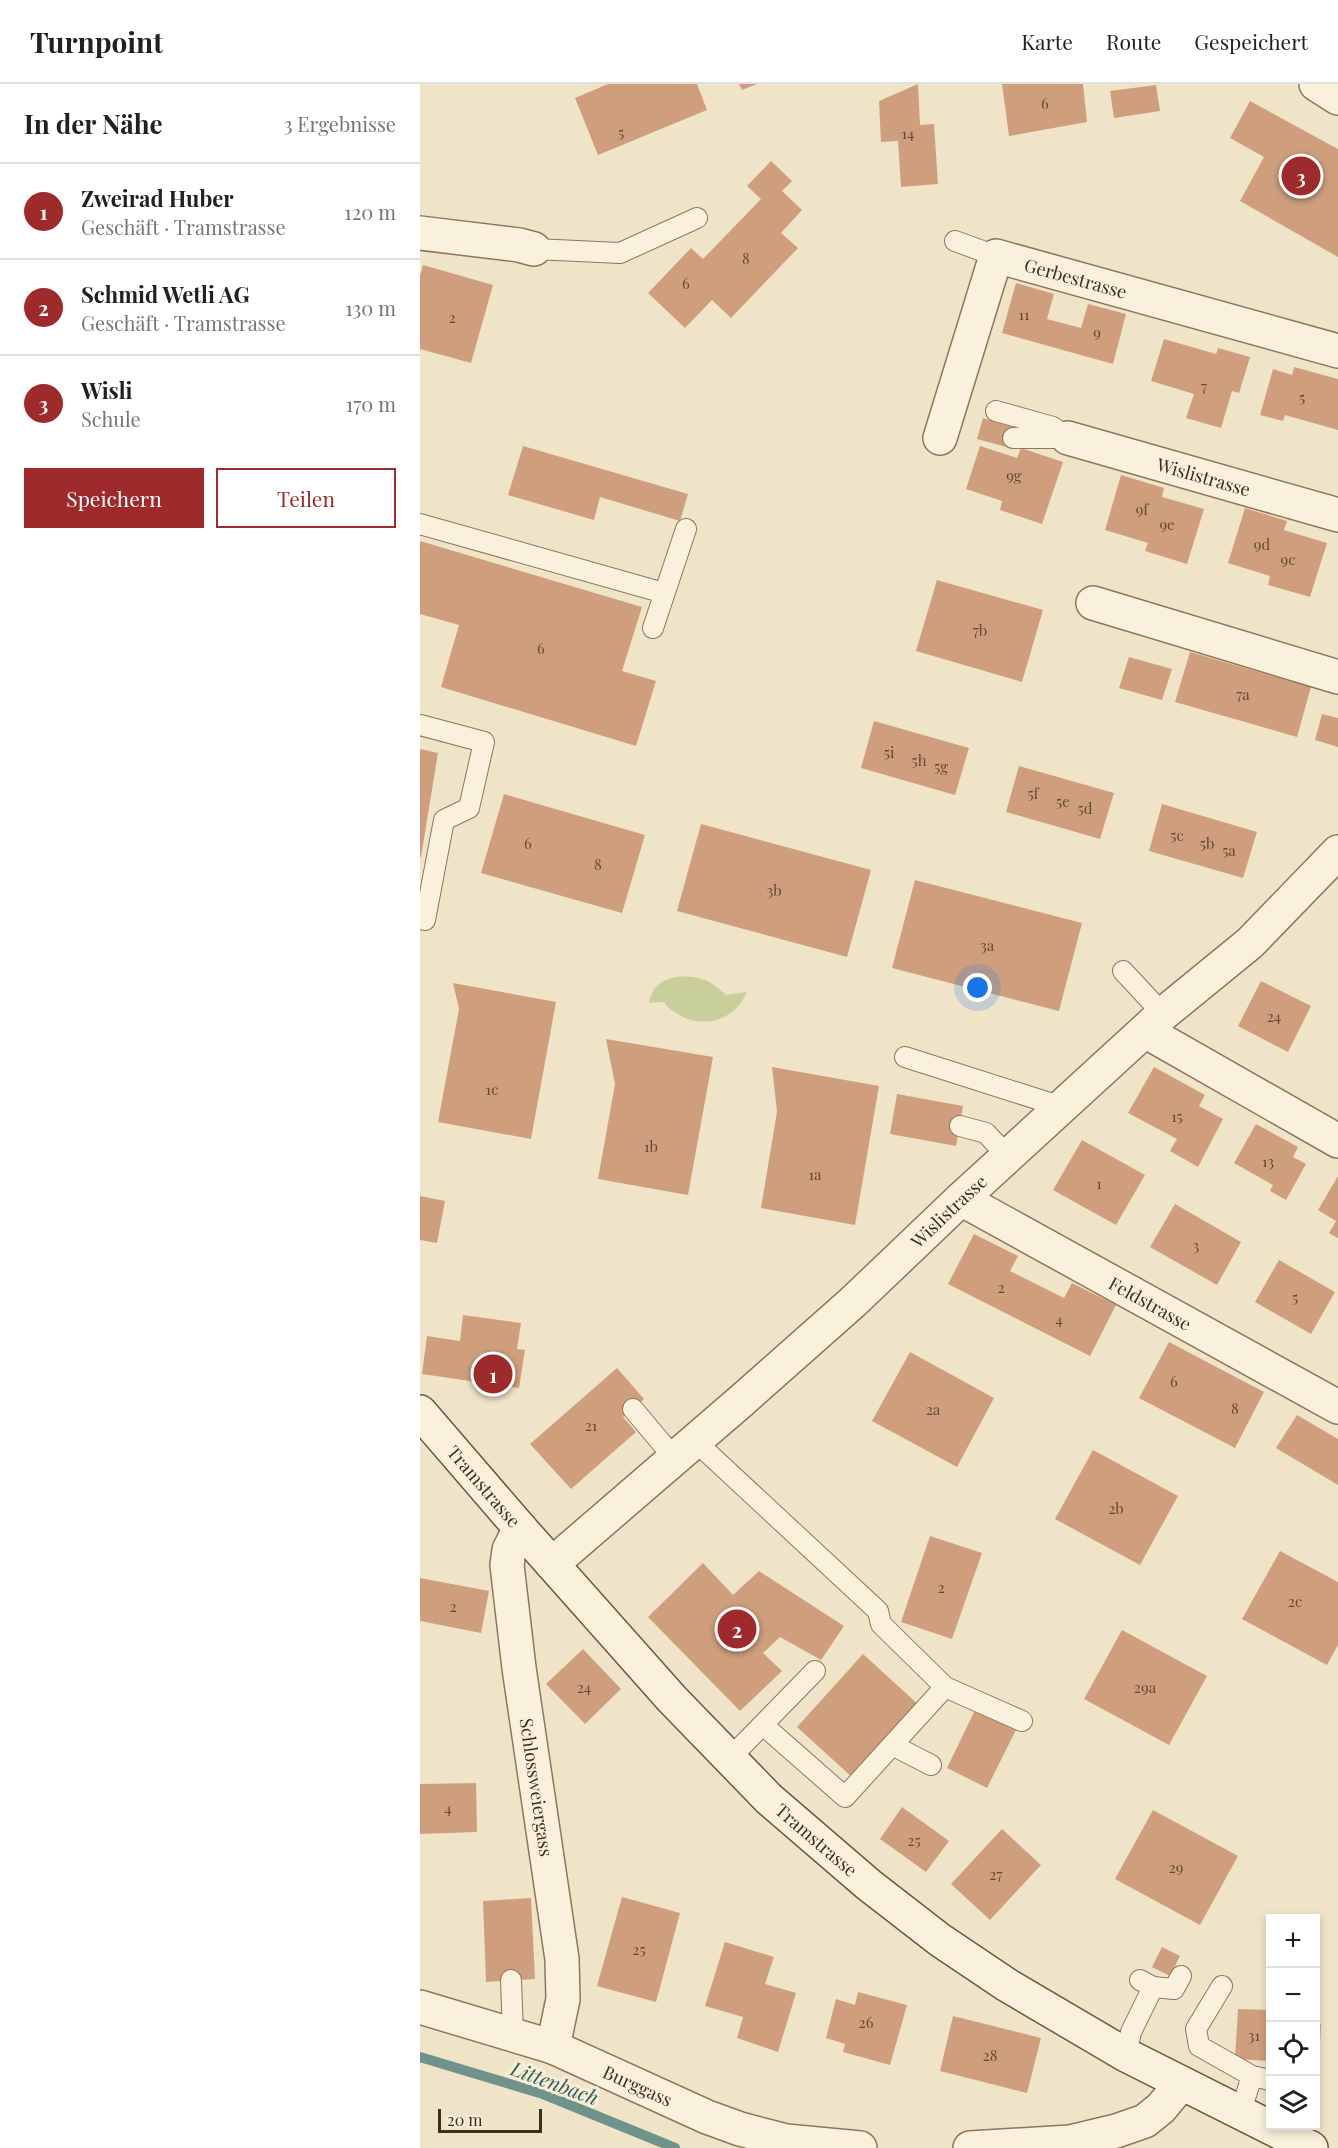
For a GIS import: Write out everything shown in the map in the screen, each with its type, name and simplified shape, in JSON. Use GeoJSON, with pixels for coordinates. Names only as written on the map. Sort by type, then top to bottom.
{"type":"FeatureCollection","features":[{"type":"Feature","properties":{"kind":"street"},"geometry":{"type":"LineString","coordinates":[[1316,84],[1338,98]]}},
{"type":"Feature","properties":{"kind":"street"},"geometry":{"type":"LineString","coordinates":[[420,233],[519,245],[534,249]]}},
{"type":"Feature","properties":{"kind":"street"},"geometry":{"type":"LineString","coordinates":[[940,438],[996,256]]}},
{"type":"Feature","properties":{"kind":"street","name":"Gerbestrasse"},"geometry":{"type":"LineString","coordinates":[[996,256],[1338,351]]}},
{"type":"Feature","properties":{"kind":"street","name":"Wislistrasse"},"geometry":{"type":"LineString","coordinates":[[1068,438],[1338,515]]}},
{"type":"Feature","properties":{"kind":"street"},"geometry":{"type":"LineString","coordinates":[[1093,603],[1338,677]]}},
{"type":"Feature","properties":{"kind":"street","name":"Wislistrasse"},"geometry":{"type":"LineString","coordinates":[[552,1564],[853,1302],[961,1199],[1154,1023],[1250,943],[1338,852]]}},
{"type":"Feature","properties":{"kind":"street"},"geometry":{"type":"LineString","coordinates":[[1154,1023],[1338,1141]]}},
{"type":"Feature","properties":{"kind":"street","name":"Feldstrasse"},"geometry":{"type":"LineString","coordinates":[[961,1199],[1338,1407]]}},
{"type":"Feature","properties":{"kind":"street","name":"Tramstrasse"},"geometry":{"type":"LineString","coordinates":[[420,1412],[672,1699],[769,1798],[869,1885],[939,1940],[1007,1984],[1126,2055],[1311,2148]]}},
{"type":"Feature","properties":{"kind":"street","name":"Schlossweiergass"},"geometry":{"type":"LineString","coordinates":[[520,1528],[509,1550],[507,1565],[519,1668],[562,1959],[563,1999],[553,2047]]}},
{"type":"Feature","properties":{"kind":"street","name":"Burggass"},"geometry":{"type":"LineString","coordinates":[[420,2007],[553,2047],[740,2129],[786,2141],[860,2148]]}},
{"type":"Feature","properties":{"kind":"street"},"geometry":{"type":"LineString","coordinates":[[970,2148],[1070,2142],[1116,2132],[1145,2121],[1161,2108],[1181,2084]]}},
{"type":"Feature","properties":{"kind":"lane"},"geometry":{"type":"LineString","coordinates":[[534,249],[620,253],[697,218]]}},
{"type":"Feature","properties":{"kind":"lane"},"geometry":{"type":"LineString","coordinates":[[955,241],[996,256]]}},
{"type":"Feature","properties":{"kind":"lane"},"geometry":{"type":"LineString","coordinates":[[996,411],[1053,427],[1068,438]]}},
{"type":"Feature","properties":{"kind":"lane"},"geometry":{"type":"LineString","coordinates":[[1013,438],[1068,438]]}},
{"type":"Feature","properties":{"kind":"lane"},"geometry":{"type":"LineString","coordinates":[[420,524],[664,593]]}},
{"type":"Feature","properties":{"kind":"lane"},"geometry":{"type":"LineString","coordinates":[[653,628],[686,529]]}},
{"type":"Feature","properties":{"kind":"lane"},"geometry":{"type":"LineString","coordinates":[[420,725],[484,742],[469,808],[444,820],[423,920]]}},
{"type":"Feature","properties":{"kind":"lane"},"geometry":{"type":"LineString","coordinates":[[1123,971],[1154,1023]]}},
{"type":"Feature","properties":{"kind":"lane"},"geometry":{"type":"LineString","coordinates":[[905,1058],[1062,1107]]}},
{"type":"Feature","properties":{"kind":"lane"},"geometry":{"type":"LineString","coordinates":[[960,1126],[986,1133],[1008,1157]]}},
{"type":"Feature","properties":{"kind":"lane"},"geometry":{"type":"LineString","coordinates":[[633,1409],[878,1611],[881,1624],[945,1687],[1022,1721]]}},
{"type":"Feature","properties":{"kind":"lane"},"geometry":{"type":"LineString","coordinates":[[730,1758],[815,1671]]}},
{"type":"Feature","properties":{"kind":"lane"},"geometry":{"type":"LineString","coordinates":[[763,1725],[845,1797],[945,1687]]}},
{"type":"Feature","properties":{"kind":"lane"},"geometry":{"type":"LineString","coordinates":[[892,1744],[931,1765]]}},
{"type":"Feature","properties":{"kind":"lane"},"geometry":{"type":"LineString","coordinates":[[1126,2055],[1146,1983],[1174,1989],[1181,1976]]}},
{"type":"Feature","properties":{"kind":"lane"},"geometry":{"type":"LineString","coordinates":[[511,1980],[513,2035]]}},
{"type":"Feature","properties":{"kind":"lane"},"geometry":{"type":"LineString","coordinates":[[1222,1986],[1196,2029],[1198,2046],[1261,2078],[1240,2114]]}},
{"type":"Feature","properties":{"kind":"green space"},"geometry":{"type":"Polygon","coordinates":[[[677,977],[704,980],[726,995],[747,992],[736,1009],[720,1019],[702,1022],[692,1020],[675,1012],[664,1002],[649,1003],[652,992],[658,985],[677,977]]]}},
{"type":"Feature","properties":{"kind":"building"},"geometry":{"type":"Polygon","coordinates":[[[608,84],[697,84],[707,110],[598,155],[575,98],[608,84]]]}},
{"type":"Feature","properties":{"kind":"building"},"geometry":{"type":"Polygon","coordinates":[[[739,84],[757,84],[742,90],[739,84]]]}},
{"type":"Feature","properties":{"kind":"building"},"geometry":{"type":"Polygon","coordinates":[[[918,84],[920,125],[934,124],[938,184],[901,187],[898,141],[881,142],[879,101],[918,84]]]}},
{"type":"Feature","properties":{"kind":"building"},"geometry":{"type":"Polygon","coordinates":[[[1002,84],[1083,84],[1087,122],[1009,136],[1002,84]]]}},
{"type":"Feature","properties":{"kind":"building"},"geometry":{"type":"Polygon","coordinates":[[[1156,85],[1160,111],[1114,118],[1110,91],[1156,85]]]}},
{"type":"Feature","properties":{"kind":"building"},"geometry":{"type":"Polygon","coordinates":[[[1250,101],[1338,149],[1338,257],[1240,201],[1264,157],[1230,138],[1250,101]]]}},
{"type":"Feature","properties":{"kind":"building"},"geometry":{"type":"Polygon","coordinates":[[[771,161],[792,181],[782,191],[802,210],[781,233],[798,248],[731,318],[712,300],[685,328],[648,293],[691,248],[703,259],[761,199],[747,186],[771,161]]]}},
{"type":"Feature","properties":{"kind":"building"},"geometry":{"type":"Polygon","coordinates":[[[423,265],[493,285],[471,363],[420,349],[420,276],[423,265]]]}},
{"type":"Feature","properties":{"kind":"building"},"geometry":{"type":"Polygon","coordinates":[[[1016,283],[1054,294],[1047,319],[1081,328],[1088,304],[1126,314],[1113,364],[1002,333],[1016,283]]]}},
{"type":"Feature","properties":{"kind":"building"},"geometry":{"type":"Polygon","coordinates":[[[1164,339],[1216,354],[1218,348],[1250,357],[1239,393],[1232,391],[1221,428],[1186,418],[1194,394],[1151,381],[1164,339]]]}},
{"type":"Feature","properties":{"kind":"building"},"geometry":{"type":"Polygon","coordinates":[[[1294,367],[1338,379],[1338,430],[1285,415],[1283,421],[1260,415],[1273,369],[1292,375],[1294,367]]]}},
{"type":"Feature","properties":{"kind":"building"},"geometry":{"type":"Polygon","coordinates":[[[983,418],[1016,428],[1010,448],[977,439],[983,418]]]}},
{"type":"Feature","properties":{"kind":"building"},"geometry":{"type":"Polygon","coordinates":[[[523,446],[688,494],[680,521],[600,497],[594,520],[508,495],[523,446]]]}},
{"type":"Feature","properties":{"kind":"building"},"geometry":{"type":"Polygon","coordinates":[[[980,446],[1017,458],[1021,448],[1063,462],[1042,524],[1000,510],[1002,501],[966,489],[980,446]]]}},
{"type":"Feature","properties":{"kind":"building"},"geometry":{"type":"Polygon","coordinates":[[[1121,475],[1164,488],[1162,497],[1204,509],[1187,564],[1145,551],[1148,543],[1105,530],[1121,475]]]}},
{"type":"Feature","properties":{"kind":"building"},"geometry":{"type":"Polygon","coordinates":[[[1245,508],[1287,521],[1284,530],[1327,543],[1310,597],[1268,585],[1270,576],[1228,563],[1245,508]]]}},
{"type":"Feature","properties":{"kind":"building"},"geometry":{"type":"Polygon","coordinates":[[[420,541],[642,607],[622,671],[656,681],[636,746],[441,687],[459,625],[420,614],[420,541]]]}},
{"type":"Feature","properties":{"kind":"building"},"geometry":{"type":"Polygon","coordinates":[[[937,580],[1043,610],[1022,682],[916,651],[937,580]]]}},
{"type":"Feature","properties":{"kind":"building"},"geometry":{"type":"Polygon","coordinates":[[[1190,652],[1311,687],[1297,737],[1175,702],[1190,652]]]}},
{"type":"Feature","properties":{"kind":"building"},"geometry":{"type":"Polygon","coordinates":[[[1129,657],[1172,669],[1162,700],[1119,688],[1129,657]]]}},
{"type":"Feature","properties":{"kind":"building"},"geometry":{"type":"Polygon","coordinates":[[[1322,714],[1338,718],[1338,747],[1315,740],[1322,714]]]}},
{"type":"Feature","properties":{"kind":"building"},"geometry":{"type":"Polygon","coordinates":[[[874,721],[969,748],[955,795],[861,768],[874,721]]]}},
{"type":"Feature","properties":{"kind":"building"},"geometry":{"type":"Polygon","coordinates":[[[420,749],[438,753],[421,857],[420,857],[420,749]]]}},
{"type":"Feature","properties":{"kind":"building"},"geometry":{"type":"Polygon","coordinates":[[[1019,766],[1114,793],[1100,839],[1006,812],[1019,766]]]}},
{"type":"Feature","properties":{"kind":"building"},"geometry":{"type":"Polygon","coordinates":[[[504,794],[645,835],[622,913],[481,873],[504,794]]]}},
{"type":"Feature","properties":{"kind":"building"},"geometry":{"type":"Polygon","coordinates":[[[1162,804],[1257,832],[1243,878],[1149,851],[1162,804]]]}},
{"type":"Feature","properties":{"kind":"building"},"geometry":{"type":"Polygon","coordinates":[[[701,824],[871,870],[847,957],[677,911],[701,824]]]}},
{"type":"Feature","properties":{"kind":"building"},"geometry":{"type":"Polygon","coordinates":[[[915,880],[1082,923],[1059,1011],[892,968],[915,880]]]}},
{"type":"Feature","properties":{"kind":"building"},"geometry":{"type":"Polygon","coordinates":[[[1261,981],[1311,1006],[1288,1052],[1238,1026],[1261,981]]]}},
{"type":"Feature","properties":{"kind":"building"},"geometry":{"type":"Polygon","coordinates":[[[453,983],[556,1002],[531,1139],[438,1122],[459,1009],[453,983]]]}},
{"type":"Feature","properties":{"kind":"building"},"geometry":{"type":"Polygon","coordinates":[[[606,1039],[713,1057],[688,1195],[598,1179],[615,1084],[606,1039]]]}},
{"type":"Feature","properties":{"kind":"building"},"geometry":{"type":"Polygon","coordinates":[[[772,1067],[879,1086],[855,1225],[761,1208],[777,1112],[772,1067]]]}},
{"type":"Feature","properties":{"kind":"building"},"geometry":{"type":"Polygon","coordinates":[[[1154,1067],[1205,1095],[1199,1106],[1223,1119],[1198,1167],[1170,1151],[1177,1139],[1128,1113],[1154,1067]]]}},
{"type":"Feature","properties":{"kind":"building"},"geometry":{"type":"Polygon","coordinates":[[[897,1094],[963,1106],[956,1146],[890,1134],[897,1094]]]}},
{"type":"Feature","properties":{"kind":"building"},"geometry":{"type":"Polygon","coordinates":[[[1256,1124],[1298,1147],[1293,1157],[1306,1164],[1286,1200],[1270,1191],[1273,1185],[1234,1163],[1256,1124]]]}},
{"type":"Feature","properties":{"kind":"building"},"geometry":{"type":"Polygon","coordinates":[[[1082,1140],[1145,1175],[1116,1225],[1053,1190],[1082,1140]]]}},
{"type":"Feature","properties":{"kind":"building"},"geometry":{"type":"Polygon","coordinates":[[[1338,1176],[1338,1238],[1329,1233],[1336,1221],[1318,1210],[1338,1176]]]}},
{"type":"Feature","properties":{"kind":"building"},"geometry":{"type":"Polygon","coordinates":[[[420,1196],[445,1201],[437,1243],[420,1240],[420,1196]]]}},
{"type":"Feature","properties":{"kind":"building"},"geometry":{"type":"Polygon","coordinates":[[[1175,1204],[1241,1242],[1217,1285],[1150,1247],[1175,1204]]]}},
{"type":"Feature","properties":{"kind":"building"},"geometry":{"type":"Polygon","coordinates":[[[974,1234],[1018,1256],[1010,1271],[1064,1298],[1072,1283],[1116,1305],[1090,1356],[948,1284],[974,1234]]]}},
{"type":"Feature","properties":{"kind":"building"},"geometry":{"type":"Polygon","coordinates":[[[1279,1260],[1335,1292],[1311,1334],[1255,1302],[1279,1260]]]}},
{"type":"Feature","properties":{"kind":"building"},"geometry":{"type":"Polygon","coordinates":[[[463,1315],[521,1323],[517,1349],[525,1350],[519,1388],[422,1374],[427,1336],[460,1341],[463,1315]]]}},
{"type":"Feature","properties":{"kind":"building"},"geometry":{"type":"Polygon","coordinates":[[[1169,1342],[1264,1392],[1235,1448],[1139,1398],[1169,1342]]]}},
{"type":"Feature","properties":{"kind":"building"},"geometry":{"type":"Polygon","coordinates":[[[910,1352],[994,1398],[957,1467],[872,1421],[910,1352]]]}},
{"type":"Feature","properties":{"kind":"building"},"geometry":{"type":"Polygon","coordinates":[[[617,1368],[644,1399],[623,1417],[636,1432],[571,1489],[530,1444],[617,1368]]]}},
{"type":"Feature","properties":{"kind":"building"},"geometry":{"type":"Polygon","coordinates":[[[1297,1415],[1338,1439],[1338,1485],[1276,1448],[1297,1415]]]}},
{"type":"Feature","properties":{"kind":"building"},"geometry":{"type":"Polygon","coordinates":[[[1093,1450],[1178,1496],[1140,1565],[1055,1519],[1093,1450]]]}},
{"type":"Feature","properties":{"kind":"building"},"geometry":{"type":"Polygon","coordinates":[[[930,1536],[982,1553],[952,1639],[901,1622],[930,1536]]]}},
{"type":"Feature","properties":{"kind":"building"},"geometry":{"type":"Polygon","coordinates":[[[1280,1551],[1338,1582],[1338,1645],[1327,1665],[1242,1619],[1280,1551]]]}},
{"type":"Feature","properties":{"kind":"building"},"geometry":{"type":"Polygon","coordinates":[[[703,1563],[733,1595],[759,1571],[844,1626],[821,1660],[780,1637],[763,1653],[782,1671],[740,1711],[648,1617],[703,1563]]]}},
{"type":"Feature","properties":{"kind":"building"},"geometry":{"type":"Polygon","coordinates":[[[420,1578],[489,1591],[481,1633],[420,1621],[420,1578]]]}},
{"type":"Feature","properties":{"kind":"building"},"geometry":{"type":"Polygon","coordinates":[[[1122,1630],[1207,1676],[1169,1745],[1084,1699],[1122,1630]]]}},
{"type":"Feature","properties":{"kind":"building"},"geometry":{"type":"Polygon","coordinates":[[[583,1649],[621,1689],[585,1724],[546,1684],[583,1649]]]}},
{"type":"Feature","properties":{"kind":"building"},"geometry":{"type":"Polygon","coordinates":[[[863,1654],[920,1706],[854,1779],[797,1727],[863,1654]]]}},
{"type":"Feature","properties":{"kind":"building"},"geometry":{"type":"Polygon","coordinates":[[[977,1706],[1018,1726],[987,1788],[947,1768],[977,1706]]]}},
{"type":"Feature","properties":{"kind":"building"},"geometry":{"type":"Polygon","coordinates":[[[476,1783],[477,1832],[420,1834],[420,1784],[476,1783]]]}},
{"type":"Feature","properties":{"kind":"building"},"geometry":{"type":"Polygon","coordinates":[[[902,1807],[949,1841],[926,1872],[880,1839],[902,1807]]]}},
{"type":"Feature","properties":{"kind":"building"},"geometry":{"type":"Polygon","coordinates":[[[1153,1810],[1238,1856],[1200,1925],[1115,1879],[1153,1810]]]}},
{"type":"Feature","properties":{"kind":"building"},"geometry":{"type":"Polygon","coordinates":[[[1002,1829],[1041,1865],[990,1920],[951,1884],[1002,1829]]]}},
{"type":"Feature","properties":{"kind":"building"},"geometry":{"type":"Polygon","coordinates":[[[622,1897],[680,1913],[656,2002],[597,1986],[622,1897]]]}},
{"type":"Feature","properties":{"kind":"building"},"geometry":{"type":"Polygon","coordinates":[[[531,1898],[535,1979],[486,1982],[483,1901],[531,1898]]]}},
{"type":"Feature","properties":{"kind":"building"},"geometry":{"type":"Polygon","coordinates":[[[725,1942],[774,1957],[765,1984],[796,1993],[778,2052],[737,2038],[743,2017],[705,2006],[725,1942]]]}},
{"type":"Feature","properties":{"kind":"building"},"geometry":{"type":"Polygon","coordinates":[[[1162,1947],[1180,1956],[1170,1976],[1152,1967],[1162,1947]]]}},
{"type":"Feature","properties":{"kind":"building"},"geometry":{"type":"Polygon","coordinates":[[[858,1992],[907,2005],[890,2065],[843,2052],[845,2044],[826,2038],[836,1999],[855,2005],[858,1992]]]}},
{"type":"Feature","properties":{"kind":"building"},"geometry":{"type":"Polygon","coordinates":[[[1238,2009],[1266,2010],[1266,2061],[1235,2059],[1238,2009]]]}},
{"type":"Feature","properties":{"kind":"building"},"geometry":{"type":"Polygon","coordinates":[[[953,2016],[1041,2038],[1027,2093],[940,2071],[953,2016]]]}},
{"type":"Feature","properties":{"kind":"waterway","name":"Littenbach"},"geometry":{"type":"LineString","coordinates":[[420,2057],[543,2094],[675,2148]]}},
{"type":"Feature","properties":{"kind":"place","name":"Wisli"},"geometry":{"type":"Point","coordinates":[1301,176]}},
{"type":"Feature","properties":{"kind":"place","name":"Zweirad Huber"},"geometry":{"type":"Point","coordinates":[493,1374]}},
{"type":"Feature","properties":{"kind":"place","name":"Schmid Wetli AG"},"geometry":{"type":"Point","coordinates":[737,1629]}}]}
